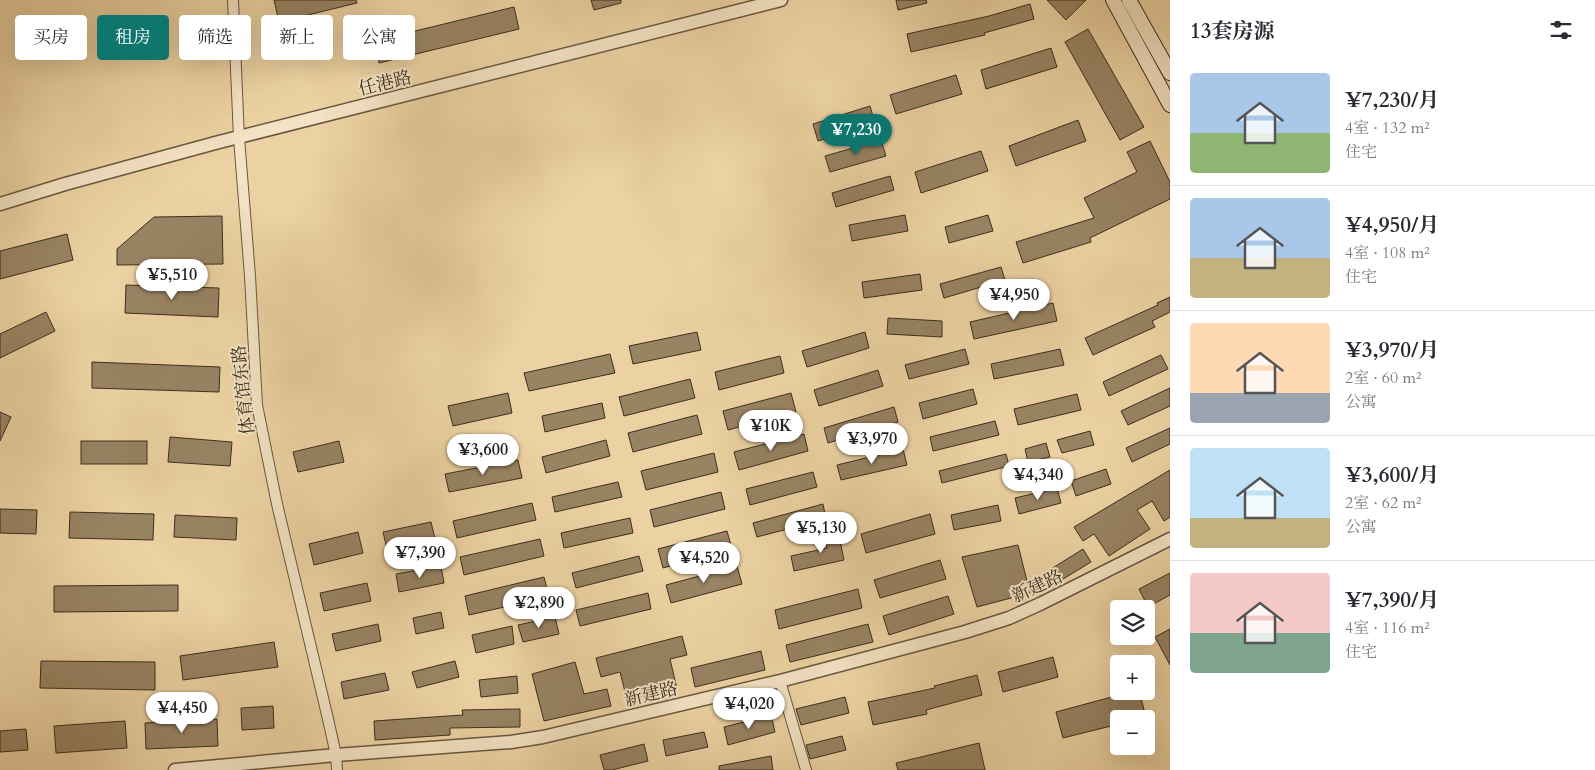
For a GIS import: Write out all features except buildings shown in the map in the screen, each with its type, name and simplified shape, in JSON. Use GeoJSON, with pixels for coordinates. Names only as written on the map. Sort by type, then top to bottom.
{"type":"FeatureCollection","features":[{"type":"Feature","properties":{"kind":"main road"},"geometry":{"type":"LineString","coordinates":[[1113,0],[1170,105]]}},
{"type":"Feature","properties":{"kind":"main road"},"geometry":{"type":"LineString","coordinates":[[1129,0],[1170,72]]}},
{"type":"Feature","properties":{"kind":"street","name":"体育馆东路"},"geometry":{"type":"LineString","coordinates":[[233,0],[239,138],[250,276],[257,405],[276,504],[328,719],[336,755],[337,770]]}},
{"type":"Feature","properties":{"kind":"street","name":"任港路"},"geometry":{"type":"LineString","coordinates":[[0,204],[65,184],[239,138],[780,0]]}},
{"type":"Feature","properties":{"kind":"street","name":"新建路"},"geometry":{"type":"LineString","coordinates":[[175,770],[543,738],[780,681],[965,632],[1009,618],[1119,566],[1170,539]]}},
{"type":"Feature","properties":{"kind":"street"},"geometry":{"type":"LineString","coordinates":[[780,681],[806,770]]}}]}
